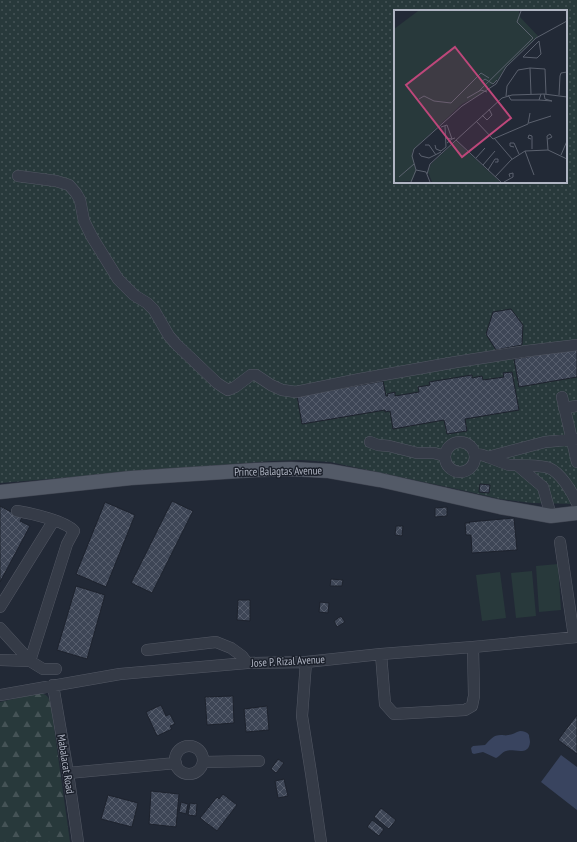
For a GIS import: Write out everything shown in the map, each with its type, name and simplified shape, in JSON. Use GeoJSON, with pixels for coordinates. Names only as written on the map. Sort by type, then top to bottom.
{"type":"FeatureCollection","features":[{"type":"Feature","properties":{"kind":"main road","name":"Prince Balagtas Avenue"},"geometry":{"type":"LineString","coordinates":[[0,492],[131,478],[291,469],[329,471],[380,480],[500,507],[551,516],[577,513]]}},
{"type":"Feature","properties":{"kind":"street"},"geometry":{"type":"LineString","coordinates":[[18,176],[56,181],[69,185],[80,200],[84,221],[92,237],[118,279],[154,310],[176,344],[217,383],[228,390],[235,387],[251,375],[256,375],[282,390],[296,392],[456,362],[577,345]]}},
{"type":"Feature","properties":{"kind":"street"},"geometry":{"type":"LineString","coordinates":[[577,406],[563,403],[574,439],[577,462]]}},
{"type":"Feature","properties":{"kind":"street"},"geometry":{"type":"LineString","coordinates":[[488,457],[545,442],[574,439]]}},
{"type":"Feature","properties":{"kind":"street"},"geometry":{"type":"LineString","coordinates":[[370,442],[410,452],[434,453],[445,456]]}},
{"type":"Feature","properties":{"kind":"street"},"geometry":{"type":"LineString","coordinates":[[460,442],[467,443],[473,448],[476,454],[475,462],[470,469],[462,472],[450,468],[447,464],[445,456],[447,449],[452,444],[460,442]]}},
{"type":"Feature","properties":{"kind":"street"},"geometry":{"type":"LineString","coordinates":[[476,454],[482,454],[509,465],[550,468],[562,478],[577,503]]}},
{"type":"Feature","properties":{"kind":"street"},"geometry":{"type":"LineString","coordinates":[[517,465],[543,487],[551,516]]}},
{"type":"Feature","properties":{"kind":"street"},"geometry":{"type":"LineString","coordinates":[[17,511],[54,520],[69,526],[74,531]]}},
{"type":"Feature","properties":{"kind":"street"},"geometry":{"type":"LineString","coordinates":[[0,607],[54,520]]}},
{"type":"Feature","properties":{"kind":"street"},"geometry":{"type":"LineString","coordinates":[[30,661],[67,544],[80,520]]}},
{"type":"Feature","properties":{"kind":"street"},"geometry":{"type":"LineString","coordinates":[[560,542],[576,637]]}},
{"type":"Feature","properties":{"kind":"street"},"geometry":{"type":"LineString","coordinates":[[0,628],[30,661],[43,669],[56,670]]}},
{"type":"Feature","properties":{"kind":"street","name":"Jose P. Rizal Avenue"},"geometry":{"type":"LineString","coordinates":[[0,695],[120,674],[247,663],[306,662],[576,637]]}},
{"type":"Feature","properties":{"kind":"street"},"geometry":{"type":"LineString","coordinates":[[148,650],[216,642],[231,648],[242,656],[247,663]]}},
{"type":"Feature","properties":{"kind":"street"},"geometry":{"type":"LineString","coordinates":[[381,654],[385,704],[394,714],[465,710],[472,706],[474,696],[473,647]]}},
{"type":"Feature","properties":{"kind":"street"},"geometry":{"type":"LineString","coordinates":[[0,660],[30,661]]}},
{"type":"Feature","properties":{"kind":"street"},"geometry":{"type":"LineString","coordinates":[[306,662],[302,716],[321,842]]}},
{"type":"Feature","properties":{"kind":"street","name":"Mabalacat Road"},"geometry":{"type":"LineString","coordinates":[[53,685],[78,842]]}},
{"type":"Feature","properties":{"kind":"street"},"geometry":{"type":"LineString","coordinates":[[187,747],[197,749],[200,752],[203,762],[198,771],[189,774],[181,771],[176,763],[177,754],[179,751],[187,747]]}},
{"type":"Feature","properties":{"kind":"street"},"geometry":{"type":"LineString","coordinates":[[203,762],[259,761]]}},
{"type":"Feature","properties":{"kind":"street"},"geometry":{"type":"LineString","coordinates":[[68,773],[176,763]]}},
{"type":"Feature","properties":{"kind":"green space"},"geometry":{"type":"Polygon","coordinates":[[[0,0],[577,0],[577,504],[532,503],[500,499],[330,462],[301,460],[271,461],[0,483],[0,0]]]}},
{"type":"Feature","properties":{"kind":"green space"},"geometry":{"type":"Polygon","coordinates":[[[558,564],[561,610],[539,612],[536,566],[558,564]]]}},
{"type":"Feature","properties":{"kind":"green space"},"geometry":{"type":"Polygon","coordinates":[[[532,571],[536,616],[516,618],[511,573],[532,571]]]}},
{"type":"Feature","properties":{"kind":"green space"},"geometry":{"type":"Polygon","coordinates":[[[500,572],[506,618],[482,621],[476,575],[500,572]]]}},
{"type":"Feature","properties":{"kind":"green space"},"geometry":{"type":"Polygon","coordinates":[[[40,693],[48,697],[50,701],[70,842],[0,842],[0,702],[40,693]]]}},
{"type":"Feature","properties":{"kind":"water"},"geometry":{"type":"Polygon","coordinates":[[[520,731],[529,735],[529,747],[524,751],[509,750],[503,752],[496,758],[483,752],[472,753],[471,748],[473,746],[485,745],[496,736],[510,735],[520,731]]]}},
{"type":"Feature","properties":{"kind":"water"},"geometry":{"type":"Polygon","coordinates":[[[561,755],[577,767],[577,810],[541,782],[561,755]]]}},
{"type":"Feature","properties":{"kind":"building"},"geometry":{"type":"Polygon","coordinates":[[[511,309],[523,325],[522,345],[496,350],[486,334],[493,312],[511,309]]]}},
{"type":"Feature","properties":{"kind":"building"},"geometry":{"type":"Polygon","coordinates":[[[577,348],[577,377],[519,387],[514,359],[577,348]]]}},
{"type":"Feature","properties":{"kind":"building"},"geometry":{"type":"Polygon","coordinates":[[[512,372],[519,410],[465,419],[467,431],[447,434],[444,420],[393,429],[390,411],[385,412],[385,410],[302,424],[297,396],[383,381],[386,396],[388,396],[387,394],[395,392],[395,396],[419,392],[418,387],[430,385],[429,382],[472,375],[472,378],[482,376],[483,380],[504,377],[503,373],[512,372]]]}},
{"type":"Feature","properties":{"kind":"building"},"geometry":{"type":"Polygon","coordinates":[[[480,484],[490,485],[489,493],[479,492],[480,484]]]}},
{"type":"Feature","properties":{"kind":"building"},"geometry":{"type":"Polygon","coordinates":[[[172,501],[193,511],[152,593],[131,583],[172,501]]]}},
{"type":"Feature","properties":{"kind":"building"},"geometry":{"type":"Polygon","coordinates":[[[105,502],[135,515],[106,587],[76,574],[105,502]]]}},
{"type":"Feature","properties":{"kind":"building"},"geometry":{"type":"Polygon","coordinates":[[[0,506],[22,518],[20,521],[30,526],[0,582],[0,506]]]}},
{"type":"Feature","properties":{"kind":"building"},"geometry":{"type":"Polygon","coordinates":[[[447,507],[447,516],[435,517],[435,508],[447,507]]]}},
{"type":"Feature","properties":{"kind":"building"},"geometry":{"type":"Polygon","coordinates":[[[514,518],[517,550],[472,553],[471,535],[466,535],[465,523],[514,518]]]}},
{"type":"Feature","properties":{"kind":"building"},"geometry":{"type":"Polygon","coordinates":[[[396,526],[403,526],[402,536],[395,535],[396,526]]]}},
{"type":"Feature","properties":{"kind":"building"},"geometry":{"type":"Polygon","coordinates":[[[331,579],[343,580],[342,586],[330,586],[331,579]]]}},
{"type":"Feature","properties":{"kind":"building"},"geometry":{"type":"Polygon","coordinates":[[[76,586],[105,595],[87,659],[57,650],[76,586]]]}},
{"type":"Feature","properties":{"kind":"building"},"geometry":{"type":"Polygon","coordinates":[[[238,600],[250,600],[250,621],[237,620],[238,600]]]}},
{"type":"Feature","properties":{"kind":"building"},"geometry":{"type":"Polygon","coordinates":[[[320,602],[329,603],[328,613],[319,612],[320,602]]]}},
{"type":"Feature","properties":{"kind":"building"},"geometry":{"type":"Polygon","coordinates":[[[341,616],[345,622],[337,627],[334,621],[341,616]]]}},
{"type":"Feature","properties":{"kind":"building"},"geometry":{"type":"Polygon","coordinates":[[[233,696],[234,723],[207,725],[205,697],[233,696]]]}},
{"type":"Feature","properties":{"kind":"building"},"geometry":{"type":"Polygon","coordinates":[[[161,705],[166,716],[170,714],[175,724],[170,726],[172,729],[157,736],[146,712],[161,705]]]}},
{"type":"Feature","properties":{"kind":"building"},"geometry":{"type":"Polygon","coordinates":[[[267,706],[269,730],[246,732],[244,709],[267,706]]]}},
{"type":"Feature","properties":{"kind":"building"},"geometry":{"type":"Polygon","coordinates":[[[577,715],[577,754],[558,740],[577,715]]]}},
{"type":"Feature","properties":{"kind":"building"},"geometry":{"type":"Polygon","coordinates":[[[278,759],[284,763],[276,773],[271,769],[278,759]]]}},
{"type":"Feature","properties":{"kind":"building"},"geometry":{"type":"Polygon","coordinates":[[[284,779],[288,796],[278,798],[275,781],[284,779]]]}},
{"type":"Feature","properties":{"kind":"building"},"geometry":{"type":"Polygon","coordinates":[[[151,791],[179,794],[176,827],[149,824],[151,791]]]}},
{"type":"Feature","properties":{"kind":"building"},"geometry":{"type":"Polygon","coordinates":[[[223,794],[237,805],[217,831],[200,818],[217,797],[219,799],[223,794]]]}},
{"type":"Feature","properties":{"kind":"building"},"geometry":{"type":"Polygon","coordinates":[[[108,795],[138,803],[132,827],[101,819],[108,795]]]}},
{"type":"Feature","properties":{"kind":"building"},"geometry":{"type":"Polygon","coordinates":[[[181,802],[188,804],[186,814],[179,812],[181,802]]]}},
{"type":"Feature","properties":{"kind":"building"},"geometry":{"type":"Polygon","coordinates":[[[190,803],[197,804],[196,816],[188,815],[190,803]]]}},
{"type":"Feature","properties":{"kind":"building"},"geometry":{"type":"Polygon","coordinates":[[[381,808],[396,820],[389,829],[374,817],[381,808]]]}},
{"type":"Feature","properties":{"kind":"building"},"geometry":{"type":"Polygon","coordinates":[[[372,820],[384,829],[379,836],[367,827],[372,820]]]}}]}
